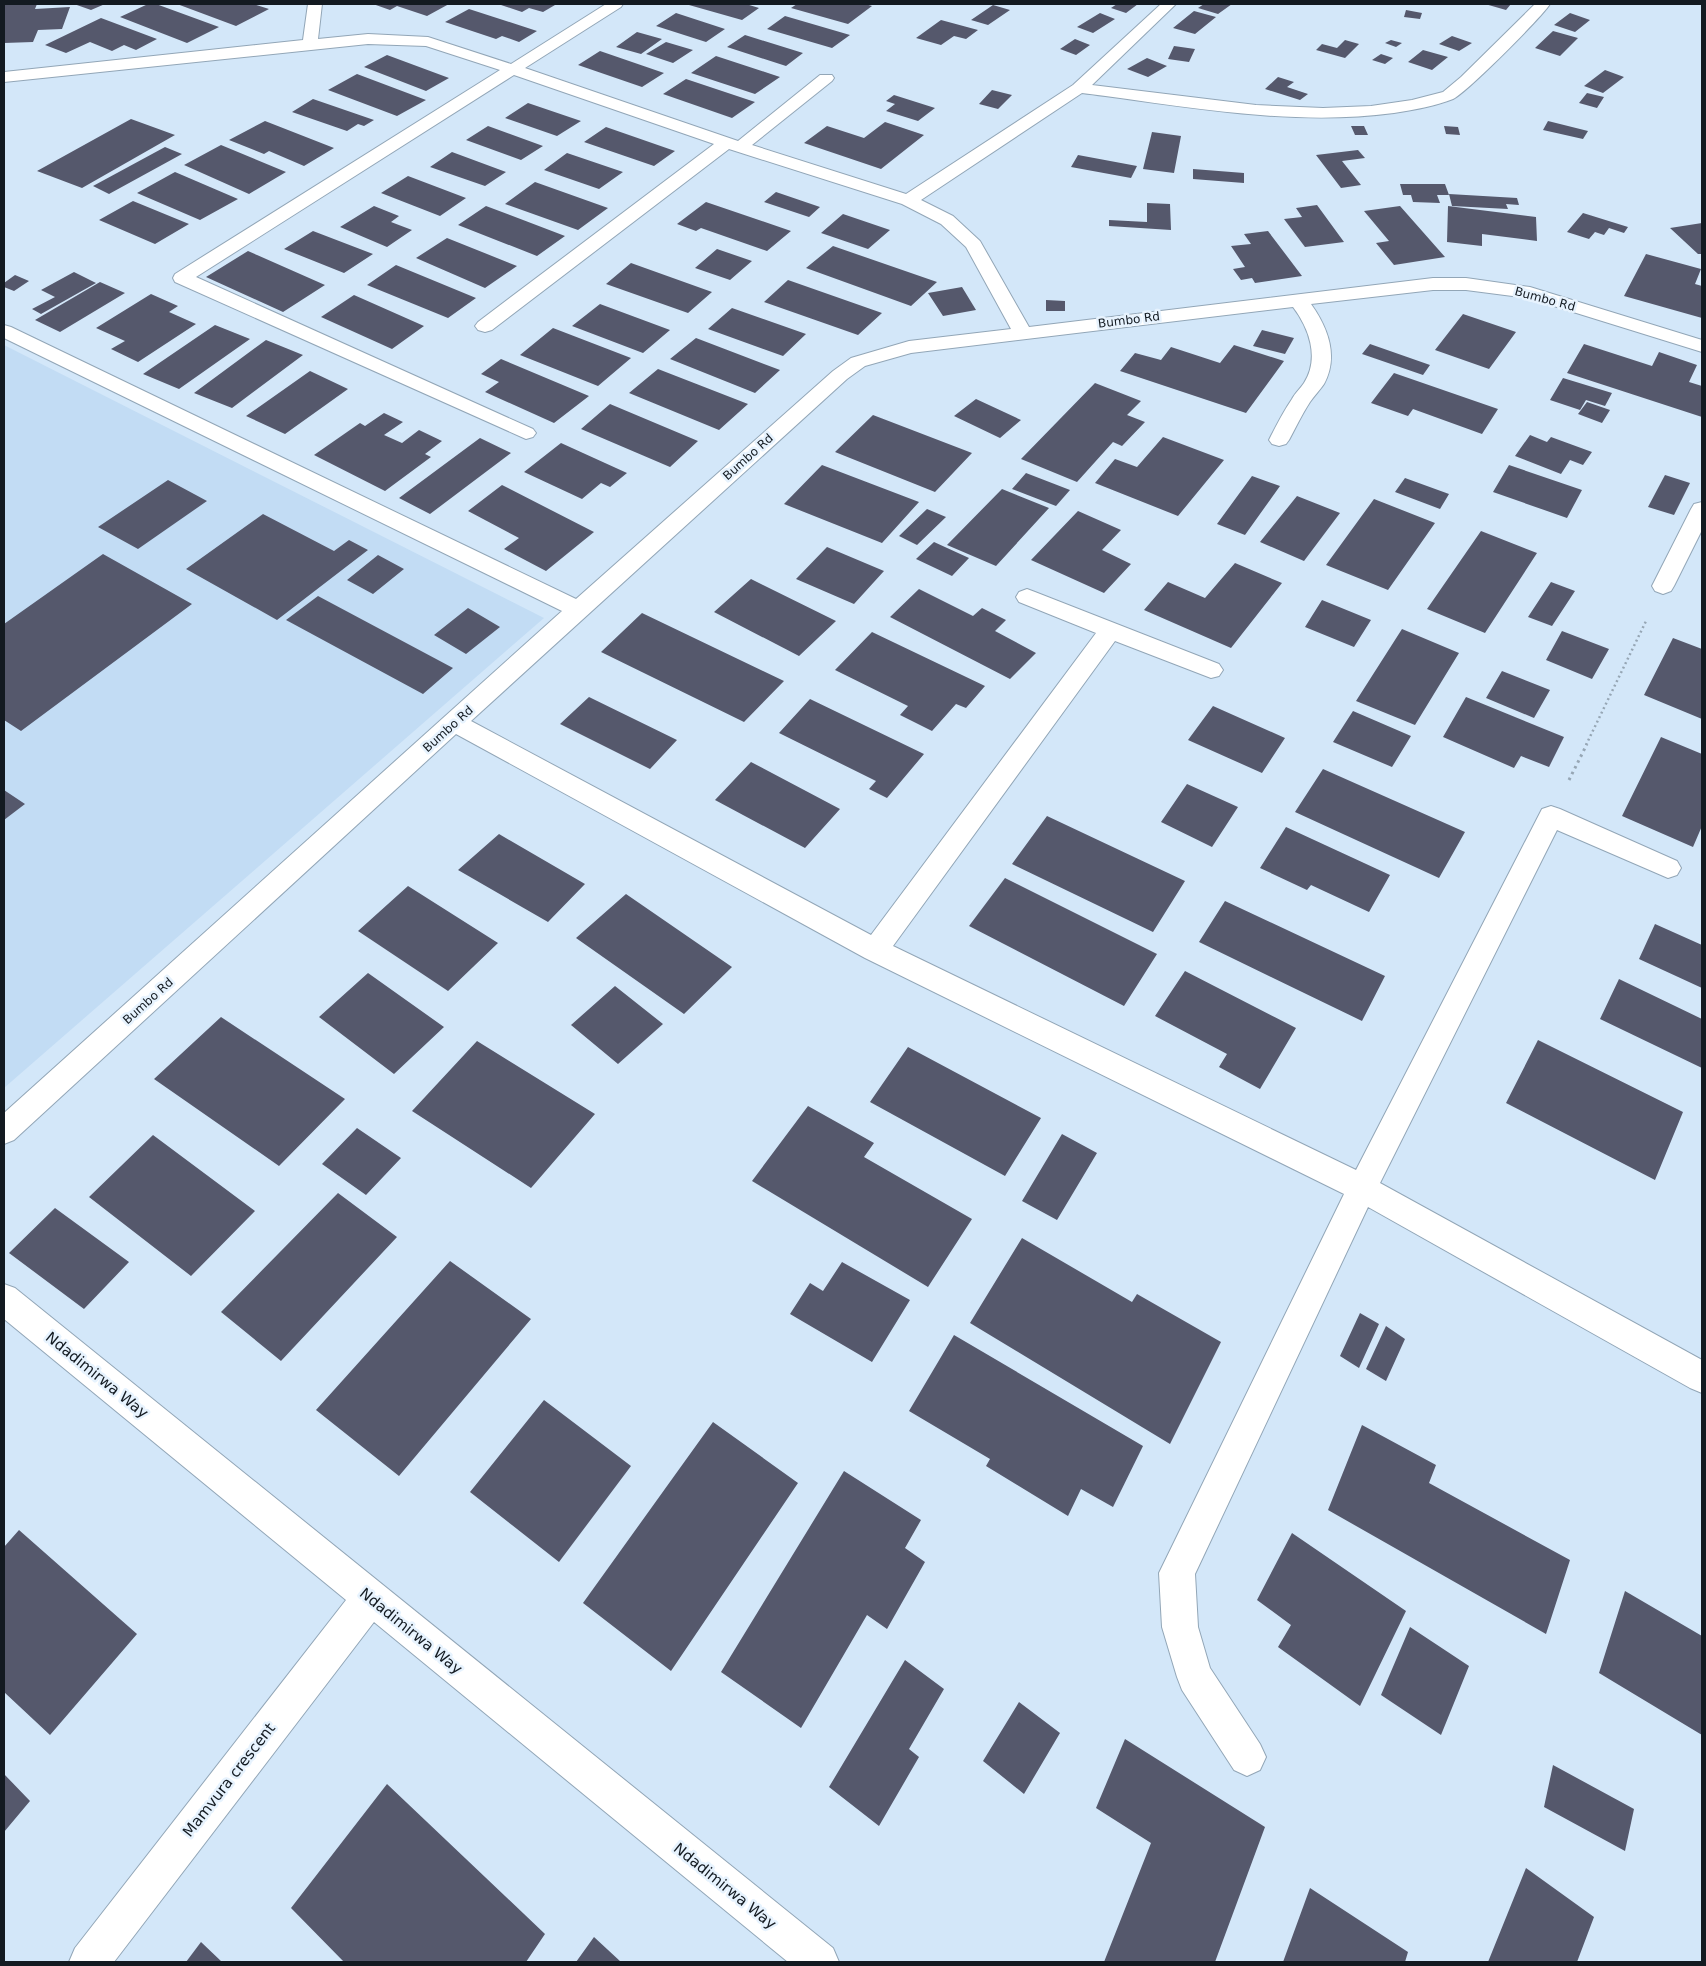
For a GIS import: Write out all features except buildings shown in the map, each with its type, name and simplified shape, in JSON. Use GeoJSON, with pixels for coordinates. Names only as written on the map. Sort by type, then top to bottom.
{"type":"FeatureCollection","features":[{"type":"Feature","properties":{"kind":"street"},"geometry":{"type":"LineString","coordinates":[[310,44],[315,4]]}},
{"type":"Feature","properties":{"kind":"street"},"geometry":{"type":"LineString","coordinates":[[526,433],[182,278],[616,4]]}},
{"type":"Feature","properties":{"kind":"street"},"geometry":{"type":"LineString","coordinates":[[908,200],[1079,88],[1169,4]]}},
{"type":"Feature","properties":{"kind":"street"},"geometry":{"type":"LineString","coordinates":[[1079,88],[1256,110],[1323,113],[1371,111],[1413,105],[1449,95],[1543,4]]}},
{"type":"Feature","properties":{"kind":"street"},"geometry":{"type":"LineString","coordinates":[[4,77],[310,44],[398,39],[428,42],[733,144],[908,200],[962,230],[974,245],[1023,333]]}},
{"type":"Feature","properties":{"kind":"street"},"geometry":{"type":"LineString","coordinates":[[486,326],[826,78]]}},
{"type":"Feature","properties":{"kind":"street","name":"Bumbo Rd"},"geometry":{"type":"LineString","coordinates":[[4,1131],[455,723],[577,609],[840,375],[858,362],[909,347],[1433,284],[1466,284],[1530,292],[1702,346]]}},
{"type":"Feature","properties":{"kind":"street"},"geometry":{"type":"LineString","coordinates":[[1279,440],[1302,398],[1315,382],[1322,361],[1321,338],[1310,315],[1298,301]]}},
{"type":"Feature","properties":{"kind":"street"},"geometry":{"type":"LineString","coordinates":[[4,331],[577,609]]}},
{"type":"Feature","properties":{"kind":"street"},"geometry":{"type":"LineString","coordinates":[[1663,586],[1702,509]]}},
{"type":"Feature","properties":{"kind":"street"},"geometry":{"type":"LineString","coordinates":[[1027,597],[1211,670]]}},
{"type":"Feature","properties":{"kind":"street"},"geometry":{"type":"LineString","coordinates":[[875,950],[1111,630]]}},
{"type":"Feature","properties":{"kind":"street"},"geometry":{"type":"LineString","coordinates":[[455,723],[875,950],[1362,1188],[1702,1378]]}},
{"type":"Feature","properties":{"kind":"street"},"geometry":{"type":"LineString","coordinates":[[1247,1757],[1194,1677],[1180,1627],[1177,1573],[1362,1188],[1551,816],[1668,868]]}},
{"type":"Feature","properties":{"kind":"street","name":"Ndadimirwa Way"},"geometry":{"type":"LineString","coordinates":[[4,1299],[819,1962]]}},
{"type":"Feature","properties":{"kind":"street","name":"Mamvura crescent"},"geometry":{"type":"LineString","coordinates":[[89,1962],[370,1598]]}},
{"type":"Feature","properties":{"kind":"path"},"geometry":{"type":"LineString","coordinates":[[1551,816],[1663,586]]}},
{"type":"Feature","properties":{"kind":"shaded area"},"geometry":{"type":"Polygon","coordinates":[[[4,345],[544,618],[4,1088],[4,345]]]}}]}
